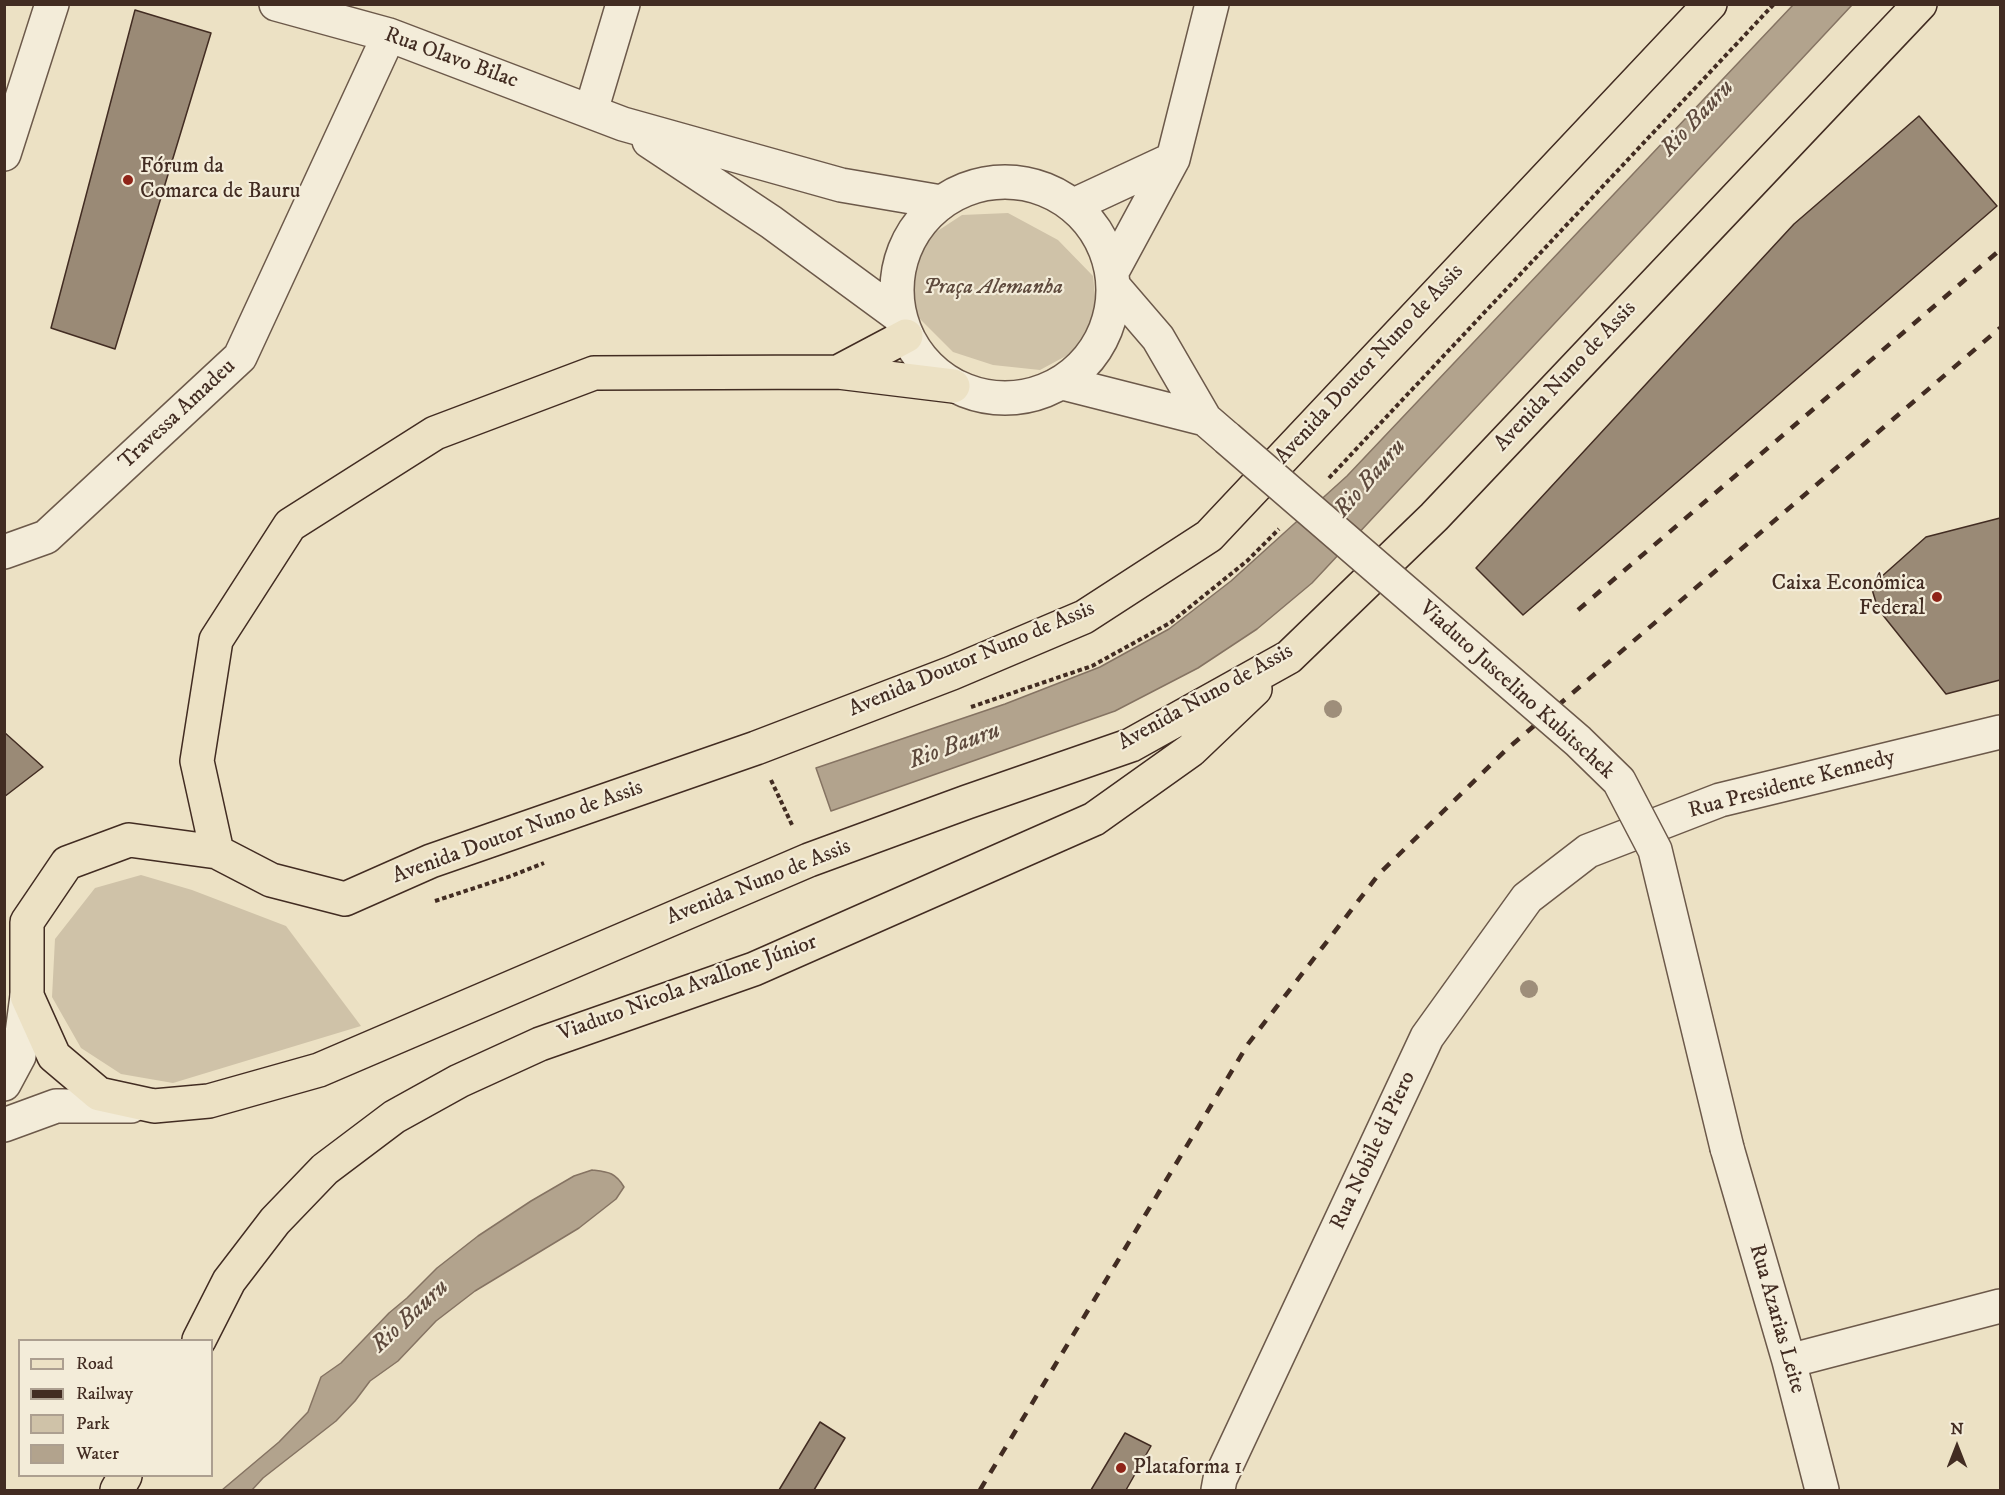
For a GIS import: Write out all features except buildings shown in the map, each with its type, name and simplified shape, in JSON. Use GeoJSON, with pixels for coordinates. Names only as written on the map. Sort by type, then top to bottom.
{"type":"FeatureCollection","features":[{"type":"Feature","properties":{"kind":"main road","name":"Avenida Doutor Nuno de Assis"},"geometry":{"type":"LineString","coordinates":[[27,996],[27,922],[67,863],[129,840],[217,852],[271,880],[345,899],[431,861],[756,748],[952,673],[1084,616],[1209,537],[1710,4]]}},
{"type":"Feature","properties":{"kind":"main road","name":"Avenida Nuno de Assis"},"geometry":{"type":"LineString","coordinates":[[27,996],[54,1056],[99,1094],[154,1106],[209,1101],[319,1070],[809,860],[1131,745],[1289,657],[1434,517],[1920,4]]}},
{"type":"Feature","properties":{"kind":"main road"},"geometry":{"type":"LineString","coordinates":[[838,372],[902,326]]}},
{"type":"Feature","properties":{"kind":"main road"},"geometry":{"type":"LineString","coordinates":[[217,852],[197,761],[216,640],[290,525],[435,433],[594,373],[838,372],[953,386]]}},
{"type":"Feature","properties":{"kind":"main road","name":"Viaduto Nicola Avallone Júnior"},"geometry":{"type":"LineString","coordinates":[[200,1339],[230,1281],[275,1221],[325,1169],[394,1117],[459,1081],[540,1044],[754,969],[1094,819],[1191,750],[1289,657]]}},
{"type":"Feature","properties":{"kind":"main road"},"geometry":{"type":"LineString","coordinates":[[117,1491],[124,1477]]}},
{"type":"Feature","properties":{"kind":"street"},"geometry":{"type":"LineString","coordinates":[[4,154],[52,4]]}},
{"type":"Feature","properties":{"kind":"street","name":"Rua Olavo Bilac"},"geometry":{"type":"LineString","coordinates":[[276,4],[389,35],[622,124],[841,185],[941,202]]}},
{"type":"Feature","properties":{"kind":"street"},"geometry":{"type":"LineString","coordinates":[[591,111],[623,4]]}},
{"type":"Feature","properties":{"kind":"street"},"geometry":{"type":"LineString","coordinates":[[1114,279],[1099,233],[1074,204],[1031,184],[984,183],[941,202],[918,224],[902,253],[896,284],[902,326],[926,365],[953,386],[990,397],[1028,396],[1063,382],[1102,342],[1114,279],[1173,159],[1212,4]]}},
{"type":"Feature","properties":{"kind":"street","name":"Travessa Amadeu"},"geometry":{"type":"LineString","coordinates":[[4,552],[46,537],[240,357],[389,35]]}},
{"type":"Feature","properties":{"kind":"street","name":"Rua Olavo Bilac"},"geometry":{"type":"LineString","coordinates":[[622,124],[771,222],[902,326]]}},
{"type":"Feature","properties":{"kind":"street"},"geometry":{"type":"LineString","coordinates":[[1074,204],[1173,159]]}},
{"type":"Feature","properties":{"kind":"street","name":"Viaduto Juscelino Kubitschek"},"geometry":{"type":"LineString","coordinates":[[1114,279],[1158,338],[1216,428],[1578,741],[1619,781],[1655,850],[1727,1148]]}},
{"type":"Feature","properties":{"kind":"street","name":"Viaduto Juscelino Kubitschek"},"geometry":{"type":"LineString","coordinates":[[1063,382],[1216,428]]}},
{"type":"Feature","properties":{"kind":"street","name":"Rua Presidente Kennedy"},"geometry":{"type":"LineString","coordinates":[[1588,851],[1720,800],[2001,732]]}},
{"type":"Feature","properties":{"kind":"street","name":"Rua Nobile di Piero"},"geometry":{"type":"LineString","coordinates":[[1218,1491],[1220,1479],[1427,1037],[1527,898],[1588,851]]}},
{"type":"Feature","properties":{"kind":"street"},"geometry":{"type":"LineString","coordinates":[[4,1084],[19,1056],[27,996]]}},
{"type":"Feature","properties":{"kind":"street"},"geometry":{"type":"LineString","coordinates":[[4,1125],[56,1106],[154,1106]]}},
{"type":"Feature","properties":{"kind":"street","name":"Rua Azarias Leite"},"geometry":{"type":"LineString","coordinates":[[1727,1148],[1789,1360],[1822,1491]]}},
{"type":"Feature","properties":{"kind":"street"},"geometry":{"type":"LineString","coordinates":[[1789,1360],[2001,1306]]}},
{"type":"Feature","properties":{"kind":"path"},"geometry":{"type":"LineString","coordinates":[[1328,479],[1774,4]]}},
{"type":"Feature","properties":{"kind":"path"},"geometry":{"type":"LineString","coordinates":[[964,709],[1092,666],[1170,623],[1247,561],[1280,528]]}},
{"type":"Feature","properties":{"kind":"path"},"geometry":{"type":"LineString","coordinates":[[756,748],[809,860]]}},
{"type":"Feature","properties":{"kind":"path"},"geometry":{"type":"LineString","coordinates":[[433,902],[511,876],[553,859]]}},
{"type":"Feature","properties":{"kind":"green space","name":"Praça Alemanha"},"geometry":{"type":"Polygon","coordinates":[[[1008,213],[1058,240],[1093,276],[1097,317],[1077,350],[1040,370],[993,365],[953,352],[918,317],[909,279],[916,245],[962,215],[1008,213]]]}},
{"type":"Feature","properties":{"kind":"green space"},"geometry":{"type":"Polygon","coordinates":[[[141,875],[192,890],[286,926],[361,1026],[173,1083],[121,1074],[81,1048],[52,997],[55,939],[95,888],[141,875]]]}},
{"type":"Feature","properties":{"kind":"water","name":"Rio Bauru"},"geometry":{"type":"Polygon","coordinates":[[[1793,5],[1852,5],[1312,583],[1257,629],[1198,668],[1115,711],[831,811],[816,768],[1005,704],[1100,667],[1169,629],[1231,581],[1347,476],[1793,5]]]}},
{"type":"Feature","properties":{"kind":"water","name":"Rio Bauru"},"geometry":{"type":"Polygon","coordinates":[[[592,1170],[611,1174],[621,1182],[624,1187],[616,1199],[579,1228],[475,1291],[436,1321],[398,1361],[370,1381],[336,1421],[263,1478],[252,1490],[222,1490],[279,1442],[308,1412],[321,1377],[341,1363],[437,1268],[478,1236],[531,1201],[574,1176],[592,1170]]]}},
{"type":"Feature","properties":{"kind":"railway"},"geometry":{"type":"LineString","coordinates":[[1578,610],[2000,250]]}},
{"type":"Feature","properties":{"kind":"railway"},"geometry":{"type":"LineString","coordinates":[[980,1490],[1248,1044],[1379,874],[1507,749],[2000,328]]}},
{"type":"Feature","properties":{"kind":"place","name":"Fórum da Comarca de Bauru"},"geometry":{"type":"Point","coordinates":[128,180]}},
{"type":"Feature","properties":{"kind":"place","name":"Caixa Econômica Federal"},"geometry":{"type":"Point","coordinates":[1937,597]}},
{"type":"Feature","properties":{"kind":"place","name":"Plataforma 1"},"geometry":{"type":"Point","coordinates":[1121,1468]}}]}
